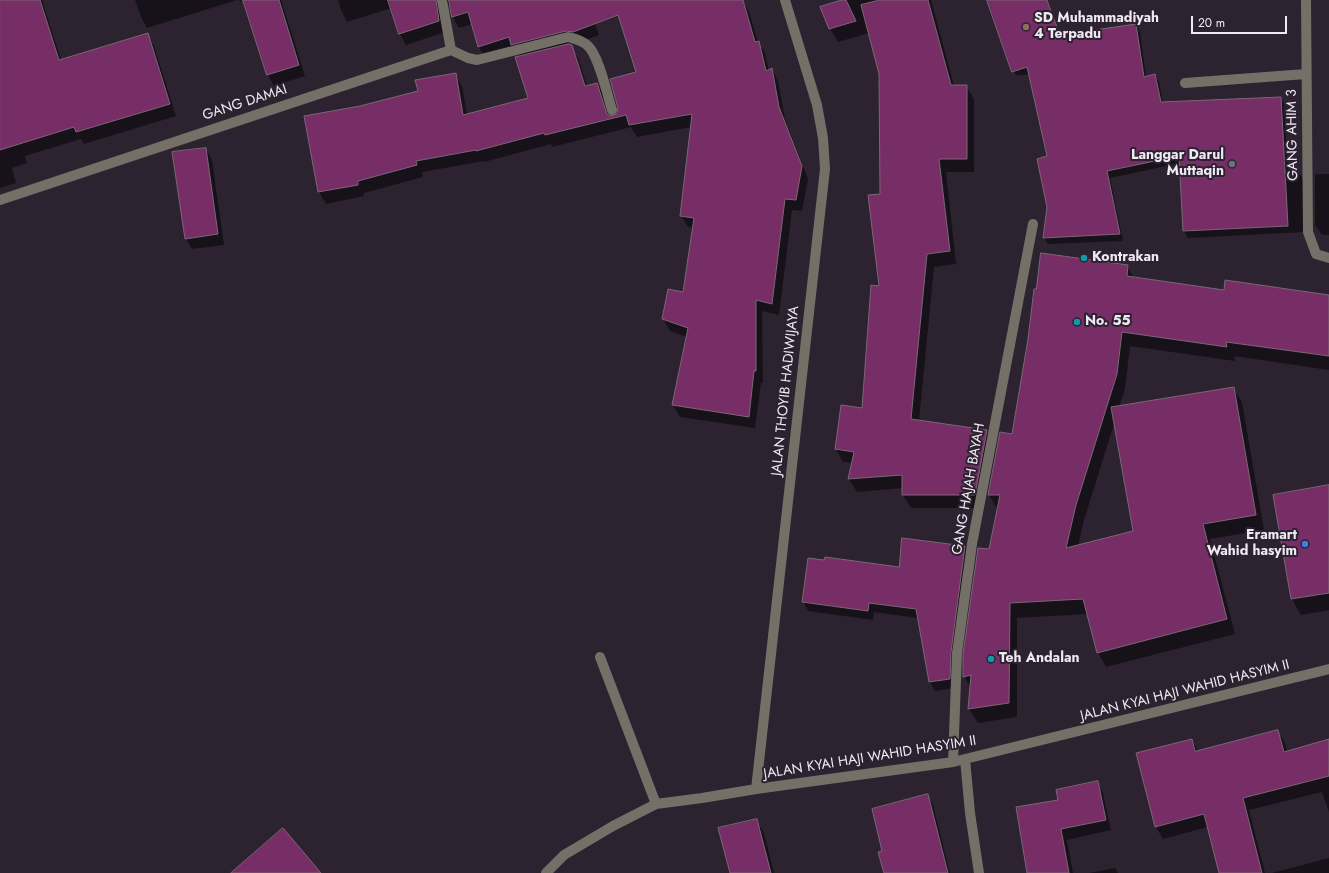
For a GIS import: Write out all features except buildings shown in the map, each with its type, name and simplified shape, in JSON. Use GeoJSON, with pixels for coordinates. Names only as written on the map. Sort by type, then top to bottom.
{"type":"FeatureCollection","features":[{"type":"Feature","properties":{"kind":"street"},"geometry":{"type":"LineString","coordinates":[[442,0],[451,50],[468,58],[477,60],[568,37],[578,40],[588,46],[596,57],[612,110]]}},
{"type":"Feature","properties":{"kind":"street","name":"JALAN THOYIB HADIWIJAYA"},"geometry":{"type":"LineString","coordinates":[[756,789],[825,169],[823,138],[817,105],[785,0]]}},
{"type":"Feature","properties":{"kind":"street","name":"GANG AHIM 3"},"geometry":{"type":"LineString","coordinates":[[1306,0],[1308,232],[1316,254],[1329,258]]}},
{"type":"Feature","properties":{"kind":"street","name":"GANG DAMAI"},"geometry":{"type":"LineString","coordinates":[[0,200],[451,50]]}},
{"type":"Feature","properties":{"kind":"street"},"geometry":{"type":"LineString","coordinates":[[1185,83],[1306,74]]}},
{"type":"Feature","properties":{"kind":"street","name":"GANG HAJAH BAYAH"},"geometry":{"type":"LineString","coordinates":[[953,762],[957,653],[972,544],[1033,224]]}},
{"type":"Feature","properties":{"kind":"street"},"geometry":{"type":"LineString","coordinates":[[600,657],[656,804]]}},
{"type":"Feature","properties":{"kind":"street","name":"JALAN KYAI HAJI WAHID HASYIM II"},"geometry":{"type":"LineString","coordinates":[[546,873],[564,855],[613,826],[656,804],[953,762],[1329,669]]}},
{"type":"Feature","properties":{"kind":"street"},"geometry":{"type":"LineString","coordinates":[[965,759],[970,813],[979,873]]}},
{"type":"Feature","properties":{"kind":"place","name":"SD Muhammadiyah 4 Terpadu"},"geometry":{"type":"Point","coordinates":[1026,27]}},
{"type":"Feature","properties":{"kind":"place","name":"Langgar Darul Muttaqin"},"geometry":{"type":"Point","coordinates":[1232,164]}},
{"type":"Feature","properties":{"kind":"place","name":"Kontrakan"},"geometry":{"type":"Point","coordinates":[1084,258]}},
{"type":"Feature","properties":{"kind":"place","name":"No. 55"},"geometry":{"type":"Point","coordinates":[1077,322]}},
{"type":"Feature","properties":{"kind":"place","name":"Eramart Wahid hasyim"},"geometry":{"type":"Point","coordinates":[1305,544]}},
{"type":"Feature","properties":{"kind":"place","name":"Teh Andalan"},"geometry":{"type":"Point","coordinates":[991,659]}}]}
